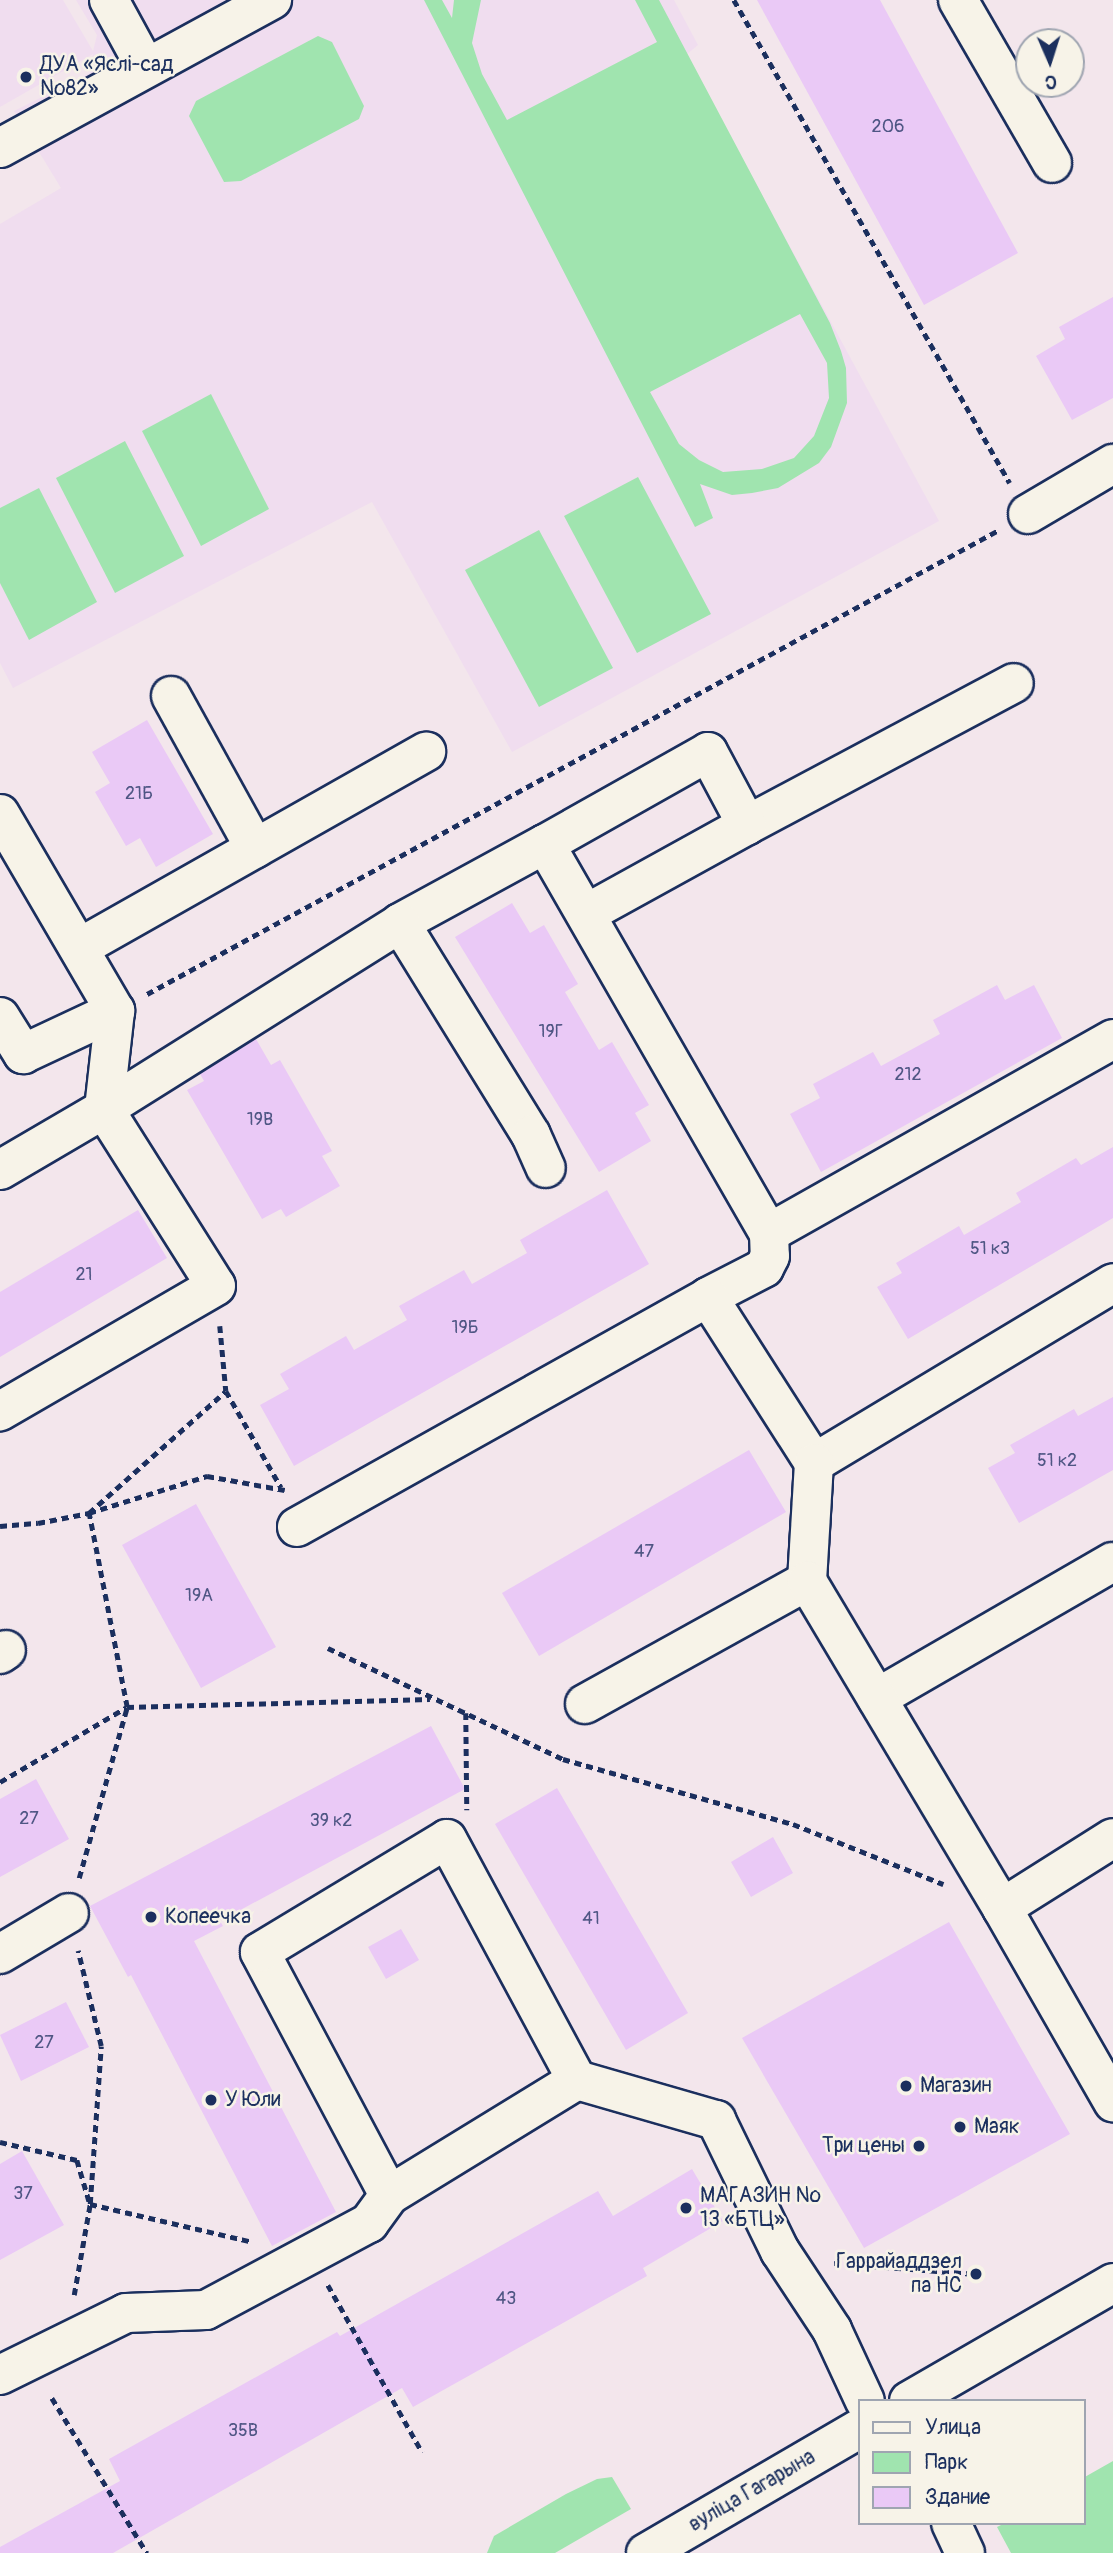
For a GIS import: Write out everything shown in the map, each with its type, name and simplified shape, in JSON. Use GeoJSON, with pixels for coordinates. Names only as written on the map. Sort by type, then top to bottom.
{"type":"FeatureCollection","features":[{"type":"Feature","properties":{"kind":"main road"},"geometry":{"type":"LineString","coordinates":[[109,0],[146,68]]}},
{"type":"Feature","properties":{"kind":"main road"},"geometry":{"type":"LineString","coordinates":[[0,148],[272,0]]}},
{"type":"Feature","properties":{"kind":"main road"},"geometry":{"type":"LineString","coordinates":[[958,0],[1052,163]]}},
{"type":"Feature","properties":{"kind":"main road"},"geometry":{"type":"LineString","coordinates":[[1028,514],[1113,464]]}},
{"type":"Feature","properties":{"kind":"main road"},"geometry":{"type":"LineString","coordinates":[[586,914],[1014,683]]}},
{"type":"Feature","properties":{"kind":"main road"},"geometry":{"type":"LineString","coordinates":[[171,696],[256,848]]}},
{"type":"Feature","properties":{"kind":"main road"},"geometry":{"type":"LineString","coordinates":[[79,948],[426,752]]}},
{"type":"Feature","properties":{"kind":"main road"},"geometry":{"type":"LineString","coordinates":[[0,1170],[104,1109],[400,923],[708,752],[747,825]]}},
{"type":"Feature","properties":{"kind":"main road"},"geometry":{"type":"LineString","coordinates":[[0,814],[116,1011],[104,1109],[216,1286],[0,1411]]}},
{"type":"Feature","properties":{"kind":"main road"},"geometry":{"type":"LineString","coordinates":[[309,1520],[764,1268],[770,1256],[769,1233],[545,844]]}},
{"type":"Feature","properties":{"kind":"main road"},"geometry":{"type":"LineString","coordinates":[[400,923],[531,1135],[546,1168]]}},
{"type":"Feature","properties":{"kind":"main road"},"geometry":{"type":"LineString","coordinates":[[0,1017],[23,1054],[116,1011]]}},
{"type":"Feature","properties":{"kind":"main road"},"geometry":{"type":"LineString","coordinates":[[769,1233],[1113,1039]]}},
{"type":"Feature","properties":{"kind":"main road"},"geometry":{"type":"LineString","coordinates":[[814,1463],[1113,1283]]}},
{"type":"Feature","properties":{"kind":"main road"},"geometry":{"type":"LineString","coordinates":[[708,1297],[814,1463],[807,1581],[1002,1908],[1113,2102]]}},
{"type":"Feature","properties":{"kind":"main road"},"geometry":{"type":"LineString","coordinates":[[877,1698],[1113,1562]]}},
{"type":"Feature","properties":{"kind":"main road"},"geometry":{"type":"LineString","coordinates":[[585,1704],[807,1581]]}},
{"type":"Feature","properties":{"kind":"main road"},"geometry":{"type":"LineString","coordinates":[[1002,1908],[1113,1838]]}},
{"type":"Feature","properties":{"kind":"main road"},"geometry":{"type":"LineString","coordinates":[[389,2195],[260,1952],[447,1839],[578,2080],[716,2120],[780,2251],[832,2330],[864,2399]]}},
{"type":"Feature","properties":{"kind":"main road"},"geometry":{"type":"LineString","coordinates":[[0,1954],[69,1913]]}},
{"type":"Feature","properties":{"kind":"main road"},"geometry":{"type":"LineString","coordinates":[[0,2375],[126,2313],[206,2310],[369,2223],[389,2195],[578,2080]]}},
{"type":"Feature","properties":{"kind":"main road"},"geometry":{"type":"LineString","coordinates":[[912,2399],[1113,2283]]}},
{"type":"Feature","properties":{"kind":"main road","name":"вуліца Гагарына"},"geometry":{"type":"LineString","coordinates":[[646,2553],[858,2430]]}},
{"type":"Feature","properties":{"kind":"main road"},"geometry":{"type":"LineString","coordinates":[[952,2525],[965,2553]]}},
{"type":"Feature","properties":{"kind":"path"},"geometry":{"type":"LineString","coordinates":[[116,1011],[1028,514],[734,0]]}},
{"type":"Feature","properties":{"kind":"path"},"geometry":{"type":"LineString","coordinates":[[216,1286],[226,1391],[281,1488],[309,1520]]}},
{"type":"Feature","properties":{"kind":"path"},"geometry":{"type":"LineString","coordinates":[[89,1513],[226,1391]]}},
{"type":"Feature","properties":{"kind":"path"},"geometry":{"type":"LineString","coordinates":[[0,1526],[38,1523],[89,1513],[207,1476],[281,1488]]}},
{"type":"Feature","properties":{"kind":"path"},"geometry":{"type":"LineString","coordinates":[[67,2342],[90,2204],[100,2046],[69,1913],[127,1707],[89,1513]]}},
{"type":"Feature","properties":{"kind":"path"},"geometry":{"type":"LineString","coordinates":[[328,1648],[563,1759],[793,1824],[1002,1908]]}},
{"type":"Feature","properties":{"kind":"path"},"geometry":{"type":"LineString","coordinates":[[0,1782],[127,1707],[433,1699]]}},
{"type":"Feature","properties":{"kind":"path"},"geometry":{"type":"LineString","coordinates":[[447,1839],[468,1823],[466,1713]]}},
{"type":"Feature","properties":{"kind":"path"},"geometry":{"type":"LineString","coordinates":[[0,2143],[77,2160],[90,2204]]}},
{"type":"Feature","properties":{"kind":"path"},"geometry":{"type":"LineString","coordinates":[[90,2204],[311,2256],[422,2452]]}},
{"type":"Feature","properties":{"kind":"path"},"geometry":{"type":"LineString","coordinates":[[846,2266],[976,2274]]}},
{"type":"Feature","properties":{"kind":"path"},"geometry":{"type":"LineString","coordinates":[[52,2398],[146,2553]]}},
{"type":"Feature","properties":{"kind":"shaded area"},"geometry":{"type":"Polygon","coordinates":[[[0,0],[63,0],[93,51],[97,35],[76,0],[674,0],[698,45],[686,55],[939,521],[512,752],[372,502],[13,688],[0,663],[0,224],[61,188],[14,111],[90,73],[93,54],[0,107],[0,0]]]}},
{"type":"Feature","properties":{"kind":"green space"},"geometry":{"type":"Polygon","coordinates":[[[424,0],[442,0],[452,18],[454,0],[481,0],[472,43],[482,74],[507,120],[657,42],[635,0],[659,0],[830,323],[846,368],[847,403],[831,447],[819,463],[778,488],[732,495],[700,484],[713,518],[695,527],[424,0]],[[800,314],[650,392],[679,444],[699,460],[723,472],[762,469],[794,458],[814,436],[829,398],[827,363],[800,314]]]}},
{"type":"Feature","properties":{"kind":"green space"},"geometry":{"type":"Polygon","coordinates":[[[318,36],[332,42],[364,106],[359,119],[241,181],[224,182],[189,116],[196,101],[318,36]]]}},
{"type":"Feature","properties":{"kind":"green space"},"geometry":{"type":"Polygon","coordinates":[[[211,394],[269,509],[201,546],[142,431],[211,394]]]}},
{"type":"Feature","properties":{"kind":"green space"},"geometry":{"type":"Polygon","coordinates":[[[125,441],[184,556],[115,593],[56,478],[125,441]]]}},
{"type":"Feature","properties":{"kind":"green space"},"geometry":{"type":"Polygon","coordinates":[[[638,477],[711,614],[637,653],[564,516],[638,477]]]}},
{"type":"Feature","properties":{"kind":"green space"},"geometry":{"type":"Polygon","coordinates":[[[39,488],[97,602],[29,640],[0,583],[0,508],[39,488]]]}},
{"type":"Feature","properties":{"kind":"green space"},"geometry":{"type":"Polygon","coordinates":[[[539,530],[613,668],[539,707],[465,570],[539,530]]]}},
{"type":"Feature","properties":{"kind":"green space"},"geometry":{"type":"Polygon","coordinates":[[[1113,2461],[1113,2553],[1011,2553],[997,2527],[1001,2525],[1085,2525],[1085,2477],[1113,2461]]]}},
{"type":"Feature","properties":{"kind":"green space"},"geometry":{"type":"Polygon","coordinates":[[[612,2477],[631,2509],[555,2553],[487,2553],[494,2536],[566,2494],[597,2479],[612,2477]]]}},
{"type":"Feature","properties":{"kind":"building"},"geometry":{"type":"Polygon","coordinates":[[[757,0],[880,0],[1018,253],[924,305],[757,0]]]}},
{"type":"Feature","properties":{"kind":"building"},"geometry":{"type":"Polygon","coordinates":[[[1113,297],[1113,398],[1072,420],[1036,356],[1065,339],[1059,327],[1113,297]]]}},
{"type":"Feature","properties":{"kind":"building"},"geometry":{"type":"Polygon","coordinates":[[[147,720],[213,834],[156,867],[140,838],[126,846],[95,792],[110,783],[92,752],[147,720]]]}},
{"type":"Feature","properties":{"kind":"building"},"geometry":{"type":"Polygon","coordinates":[[[512,903],[530,933],[544,925],[578,984],[565,992],[599,1050],[612,1042],[649,1105],[635,1113],[651,1141],[599,1172],[455,937],[512,903]]]}},
{"type":"Feature","properties":{"kind":"building"},"geometry":{"type":"Polygon","coordinates":[[[997,985],[1005,1000],[1034,985],[1062,1038],[821,1172],[790,1114],[820,1098],[813,1084],[873,1052],[881,1066],[940,1034],[933,1020],[997,985]]]}},
{"type":"Feature","properties":{"kind":"building"},"geometry":{"type":"Polygon","coordinates":[[[256,1039],[271,1065],[280,1060],[332,1151],[322,1156],[340,1186],[286,1217],[281,1209],[262,1219],[187,1090],[204,1081],[200,1074],[256,1039]]]}},
{"type":"Feature","properties":{"kind":"building"},"geometry":{"type":"Polygon","coordinates":[[[1113,1147],[1113,1218],[908,1339],[877,1287],[902,1273],[896,1263],[959,1226],[964,1235],[1021,1202],[1016,1193],[1076,1158],[1081,1165],[1113,1147]]]}},
{"type":"Feature","properties":{"kind":"building"},"geometry":{"type":"Polygon","coordinates":[[[607,1190],[649,1264],[294,1466],[260,1405],[289,1389],[280,1374],[346,1336],[354,1350],[407,1320],[399,1306],[464,1270],[472,1284],[527,1253],[520,1240],[607,1190]]]}},
{"type":"Feature","properties":{"kind":"building"},"geometry":{"type":"Polygon","coordinates":[[[138,1210],[167,1258],[0,1357],[0,1292],[138,1210]]]}},
{"type":"Feature","properties":{"kind":"building"},"geometry":{"type":"Polygon","coordinates":[[[1113,1397],[1113,1470],[1019,1523],[988,1468],[1015,1453],[1010,1445],[1074,1409],[1078,1416],[1113,1397]]]}},
{"type":"Feature","properties":{"kind":"building"},"geometry":{"type":"Polygon","coordinates":[[[749,1450],[786,1512],[539,1656],[502,1593],[749,1450]]]}},
{"type":"Feature","properties":{"kind":"building"},"geometry":{"type":"Polygon","coordinates":[[[196,1504],[276,1647],[201,1688],[122,1545],[196,1504]]]}},
{"type":"Feature","properties":{"kind":"building"},"geometry":{"type":"Polygon","coordinates":[[[431,1726],[465,1789],[220,1921],[223,1926],[194,1941],[336,2212],[272,2246],[131,1975],[128,1977],[90,1906],[431,1726]]]}},
{"type":"Feature","properties":{"kind":"building"},"geometry":{"type":"Polygon","coordinates":[[[36,1779],[69,1839],[0,1877],[0,1799],[36,1779]]]}},
{"type":"Feature","properties":{"kind":"building"},"geometry":{"type":"Polygon","coordinates":[[[557,1788],[688,2013],[626,2050],[495,1824],[557,1788]]]}},
{"type":"Feature","properties":{"kind":"building"},"geometry":{"type":"Polygon","coordinates":[[[773,1837],[793,1873],[751,1897],[731,1862],[773,1837]]]}},
{"type":"Feature","properties":{"kind":"building","name":"Магазин"},"geometry":{"type":"Polygon","coordinates":[[[949,1922],[1070,2134],[864,2248],[742,2038],[949,1922]]]}},
{"type":"Feature","properties":{"kind":"building"},"geometry":{"type":"Polygon","coordinates":[[[401,1929],[419,1960],[386,1979],[368,1947],[401,1929]]]}},
{"type":"Feature","properties":{"kind":"building"},"geometry":{"type":"Polygon","coordinates":[[[66,2002],[89,2047],[21,2081],[0,2035],[66,2002]]]}},
{"type":"Feature","properties":{"kind":"building"},"geometry":{"type":"Polygon","coordinates":[[[22,2151],[64,2225],[0,2260],[0,2164],[22,2151]]]}},
{"type":"Feature","properties":{"kind":"building"},"geometry":{"type":"Polygon","coordinates":[[[692,2169],[723,2221],[643,2268],[647,2276],[413,2407],[402,2388],[113,2553],[0,2553],[0,2547],[120,2481],[109,2459],[337,2332],[340,2336],[598,2191],[613,2216],[692,2169]]]}},
{"type":"Feature","properties":{"kind":"place","name":"ДУА «Яслі-сад №82»"},"geometry":{"type":"Point","coordinates":[26,77]}},
{"type":"Feature","properties":{"kind":"place","name":"Копеечка"},"geometry":{"type":"Point","coordinates":[151,1917]}},
{"type":"Feature","properties":{"kind":"place","name":"Магазин"},"geometry":{"type":"Point","coordinates":[906,2086]}},
{"type":"Feature","properties":{"kind":"place","name":"У Юли"},"geometry":{"type":"Point","coordinates":[211,2100]}},
{"type":"Feature","properties":{"kind":"place","name":"Маяк"},"geometry":{"type":"Point","coordinates":[960,2127]}},
{"type":"Feature","properties":{"kind":"place","name":"Три цены"},"geometry":{"type":"Point","coordinates":[919,2146]}},
{"type":"Feature","properties":{"kind":"place","name":"МАГАЗИН № 13 «БТЦ»"},"geometry":{"type":"Point","coordinates":[686,2208]}},
{"type":"Feature","properties":{"kind":"place","name":"Гаррайаддзел па НС"},"geometry":{"type":"Point","coordinates":[976,2274]}}]}
